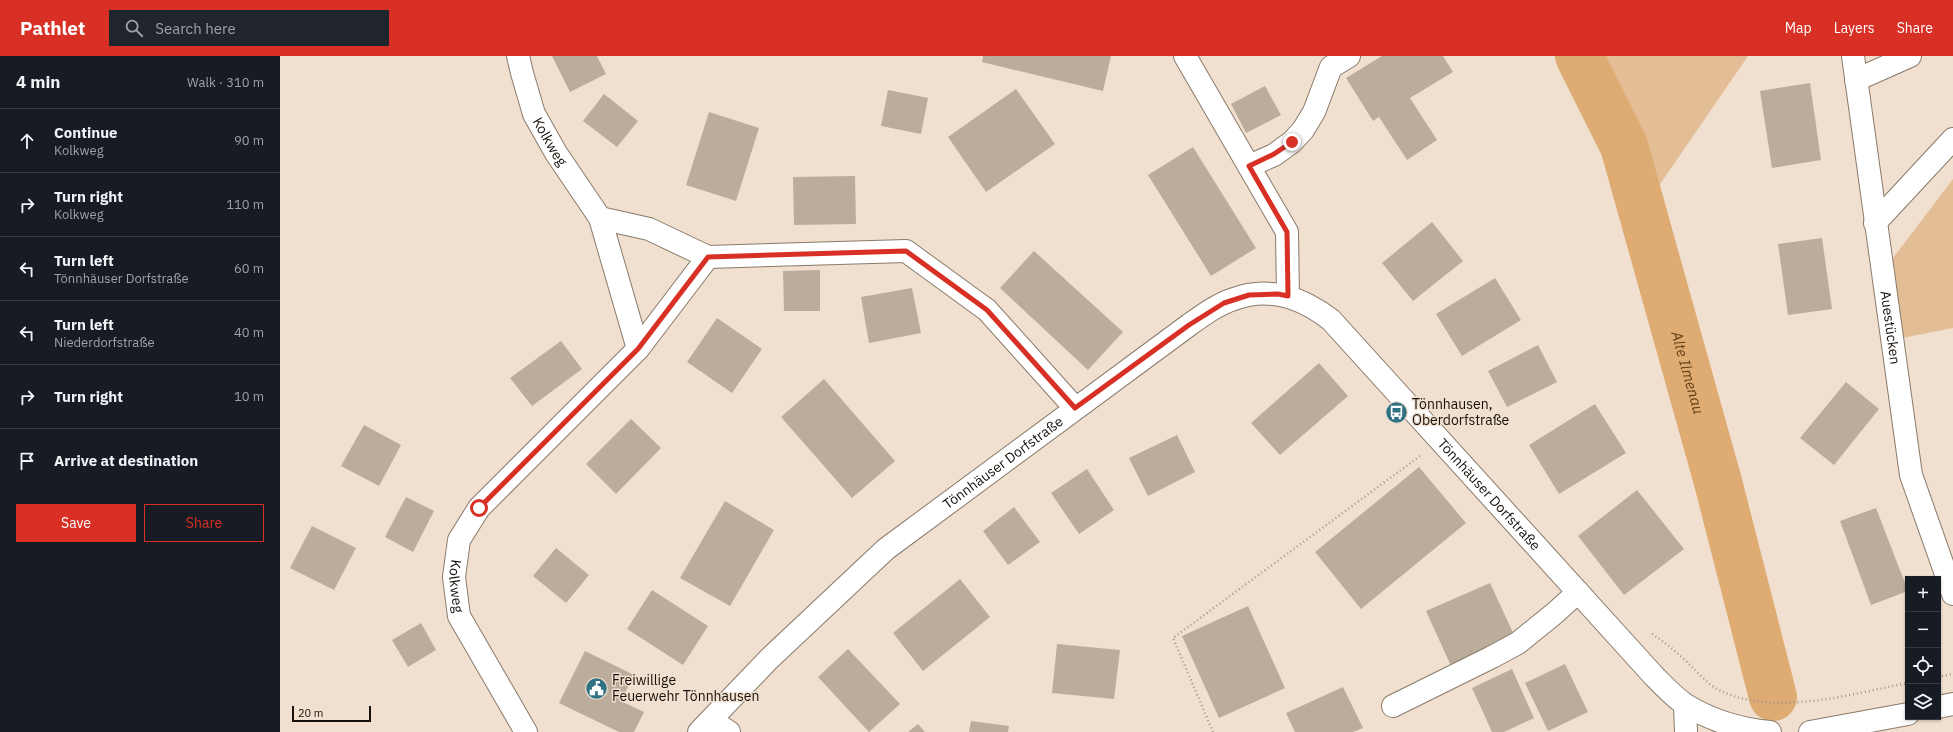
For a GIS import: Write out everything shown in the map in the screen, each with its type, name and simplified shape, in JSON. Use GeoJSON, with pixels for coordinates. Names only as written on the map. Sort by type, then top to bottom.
{"type":"FeatureCollection","features":[{"type":"Feature","properties":{"kind":"street","name":"Kolkweg"},"geometry":{"type":"LineString","coordinates":[[518,56],[534,114],[556,153],[600,218],[638,349]]}},
{"type":"Feature","properties":{"kind":"street"},"geometry":{"type":"LineString","coordinates":[[1185,56],[1287,232],[1288,296]]}},
{"type":"Feature","properties":{"kind":"street"},"geometry":{"type":"LineString","coordinates":[[1249,166],[1274,154],[1292,142],[1303,130],[1314,112],[1330,67],[1349,56]]}},
{"type":"Feature","properties":{"kind":"street","name":"Auestücken"},"geometry":{"type":"LineString","coordinates":[[1853,56],[1911,475],[1953,594]]}},
{"type":"Feature","properties":{"kind":"street"},"geometry":{"type":"LineString","coordinates":[[1856,80],[1910,56]]}},
{"type":"Feature","properties":{"kind":"street"},"geometry":{"type":"LineString","coordinates":[[1875,223],[1953,139]]}},
{"type":"Feature","properties":{"kind":"street"},"geometry":{"type":"LineString","coordinates":[[600,218],[649,230],[708,257],[906,251],[987,310],[1075,408]]}},
{"type":"Feature","properties":{"kind":"street","name":"Kolkweg"},"geometry":{"type":"LineString","coordinates":[[526,732],[459,616],[454,577],[459,540],[479,508],[638,349],[708,257]]}},
{"type":"Feature","properties":{"kind":"street","name":"Tönnhäuser Dorfstraße"},"geometry":{"type":"LineString","coordinates":[[705,726],[769,659],[886,549],[1189,325],[1224,303],[1249,295],[1278,294],[1288,296],[1317,309],[1330,320],[1654,676],[1685,705],[1715,720],[1756,731]]}},
{"type":"Feature","properties":{"kind":"street"},"geometry":{"type":"LineString","coordinates":[[1393,706],[1492,658],[1518,642],[1555,613],[1578,592]]}},
{"type":"Feature","properties":{"kind":"street"},"geometry":{"type":"LineString","coordinates":[[1941,706],[1953,704]]}},
{"type":"Feature","properties":{"kind":"street"},"geometry":{"type":"LineString","coordinates":[[1685,705],[1686,732]]}},
{"type":"Feature","properties":{"kind":"street"},"geometry":{"type":"LineString","coordinates":[[1810,732],[1905,715]]}},
{"type":"Feature","properties":{"kind":"street"},"geometry":{"type":"LineString","coordinates":[[705,726],[729,732]]}},
{"type":"Feature","properties":{"kind":"path"},"geometry":{"type":"LineString","coordinates":[[1213,732],[1173,638],[1440,441]]}},
{"type":"Feature","properties":{"kind":"path"},"geometry":{"type":"LineString","coordinates":[[1650,634],[1676,652],[1716,688],[1734,697],[1759,703],[1790,703],[1835,697],[1905,684]]}},
{"type":"Feature","properties":{"kind":"path"},"geometry":{"type":"LineString","coordinates":[[1941,676],[1953,674]]}},
{"type":"Feature","properties":{"kind":"shaded area"},"geometry":{"type":"Polygon","coordinates":[[[1601,56],[1748,56],[1656,190],[1601,56]]]}},
{"type":"Feature","properties":{"kind":"shaded area"},"geometry":{"type":"Polygon","coordinates":[[[1953,179],[1953,328],[1902,338],[1890,262],[1953,179]]]}},
{"type":"Feature","properties":{"kind":"building"},"geometry":{"type":"Polygon","coordinates":[[[552,56],[597,56],[606,74],[570,92],[552,56]]]}},
{"type":"Feature","properties":{"kind":"building"},"geometry":{"type":"Polygon","coordinates":[[[983,56],[1111,56],[1103,91],[982,62],[983,56]]]}},
{"type":"Feature","properties":{"kind":"building"},"geometry":{"type":"Polygon","coordinates":[[[1382,56],[1443,56],[1453,72],[1410,98],[1437,140],[1407,160],[1379,117],[1373,121],[1346,78],[1382,56]]]}},
{"type":"Feature","properties":{"kind":"building"},"geometry":{"type":"Polygon","coordinates":[[[1810,83],[1821,160],[1772,168],[1760,91],[1810,83]]]}},
{"type":"Feature","properties":{"kind":"building"},"geometry":{"type":"Polygon","coordinates":[[[1265,86],[1281,115],[1246,133],[1231,104],[1265,86]]]}},
{"type":"Feature","properties":{"kind":"building"},"geometry":{"type":"Polygon","coordinates":[[[1016,89],[1055,144],[986,192],[948,137],[1016,89]]]}},
{"type":"Feature","properties":{"kind":"building"},"geometry":{"type":"Polygon","coordinates":[[[888,90],[928,98],[921,134],[881,126],[888,90]]]}},
{"type":"Feature","properties":{"kind":"building"},"geometry":{"type":"Polygon","coordinates":[[[604,94],[638,121],[617,147],[583,121],[604,94]]]}},
{"type":"Feature","properties":{"kind":"building"},"geometry":{"type":"Polygon","coordinates":[[[709,112],[759,128],[736,201],[686,185],[709,112]]]}},
{"type":"Feature","properties":{"kind":"building"},"geometry":{"type":"Polygon","coordinates":[[[1193,147],[1256,248],[1211,276],[1148,175],[1193,147]]]}},
{"type":"Feature","properties":{"kind":"building"},"geometry":{"type":"Polygon","coordinates":[[[855,176],[856,224],[794,225],[793,177],[855,176]]]}},
{"type":"Feature","properties":{"kind":"building"},"geometry":{"type":"Polygon","coordinates":[[[1432,222],[1463,261],[1413,301],[1382,263],[1432,222]]]}},
{"type":"Feature","properties":{"kind":"building"},"geometry":{"type":"Polygon","coordinates":[[[1822,238],[1832,309],[1788,315],[1778,244],[1822,238]]]}},
{"type":"Feature","properties":{"kind":"building"},"geometry":{"type":"Polygon","coordinates":[[[1034,251],[1123,332],[1088,370],[1000,288],[1034,251]]]}},
{"type":"Feature","properties":{"kind":"building"},"geometry":{"type":"Polygon","coordinates":[[[820,270],[820,311],[784,311],[783,271],[820,270]]]}},
{"type":"Feature","properties":{"kind":"building"},"geometry":{"type":"Polygon","coordinates":[[[1495,278],[1521,320],[1462,356],[1436,314],[1495,278]]]}},
{"type":"Feature","properties":{"kind":"building"},"geometry":{"type":"Polygon","coordinates":[[[912,288],[921,333],[869,343],[861,297],[912,288]]]}},
{"type":"Feature","properties":{"kind":"building"},"geometry":{"type":"Polygon","coordinates":[[[717,318],[762,349],[732,393],[687,362],[717,318]]]}},
{"type":"Feature","properties":{"kind":"building"},"geometry":{"type":"Polygon","coordinates":[[[561,341],[582,369],[532,406],[510,378],[561,341]]]}},
{"type":"Feature","properties":{"kind":"building"},"geometry":{"type":"Polygon","coordinates":[[[1538,345],[1557,382],[1507,407],[1488,371],[1538,345]]]}},
{"type":"Feature","properties":{"kind":"building"},"geometry":{"type":"Polygon","coordinates":[[[1319,363],[1348,396],[1280,455],[1251,423],[1319,363]]]}},
{"type":"Feature","properties":{"kind":"building"},"geometry":{"type":"Polygon","coordinates":[[[824,379],[895,461],[852,498],[781,417],[824,379]]]}},
{"type":"Feature","properties":{"kind":"building"},"geometry":{"type":"Polygon","coordinates":[[[1846,382],[1879,409],[1834,465],[1800,438],[1846,382]]]}},
{"type":"Feature","properties":{"kind":"building"},"geometry":{"type":"Polygon","coordinates":[[[1595,404],[1626,453],[1559,494],[1529,445],[1595,404]]]}},
{"type":"Feature","properties":{"kind":"building"},"geometry":{"type":"Polygon","coordinates":[[[631,419],[661,448],[616,494],[586,464],[631,419]]]}},
{"type":"Feature","properties":{"kind":"building"},"geometry":{"type":"Polygon","coordinates":[[[364,425],[401,445],[379,486],[341,466],[364,425]]]}},
{"type":"Feature","properties":{"kind":"building"},"geometry":{"type":"Polygon","coordinates":[[[1177,435],[1195,472],[1148,496],[1129,458],[1177,435]]]}},
{"type":"Feature","properties":{"kind":"building"},"geometry":{"type":"Polygon","coordinates":[[[1419,467],[1466,523],[1361,609],[1315,552],[1419,467]]]}},
{"type":"Feature","properties":{"kind":"building"},"geometry":{"type":"Polygon","coordinates":[[[1087,469],[1114,510],[1079,534],[1051,493],[1087,469]]]}},
{"type":"Feature","properties":{"kind":"building"},"geometry":{"type":"Polygon","coordinates":[[[1637,490],[1684,549],[1624,595],[1578,536],[1637,490]]]}},
{"type":"Feature","properties":{"kind":"building"},"geometry":{"type":"Polygon","coordinates":[[[406,497],[434,511],[413,552],[385,537],[406,497]]]}},
{"type":"Feature","properties":{"kind":"building"},"geometry":{"type":"Polygon","coordinates":[[[725,501],[774,530],[730,606],[680,578],[725,501]]]}},
{"type":"Feature","properties":{"kind":"building"},"geometry":{"type":"Polygon","coordinates":[[[1014,507],[1040,542],[1008,565],[983,531],[1014,507]]]}},
{"type":"Feature","properties":{"kind":"building"},"geometry":{"type":"Polygon","coordinates":[[[1876,508],[1905,583],[1905,592],[1871,605],[1840,521],[1876,508]]]}},
{"type":"Feature","properties":{"kind":"building"},"geometry":{"type":"Polygon","coordinates":[[[312,526],[356,548],[334,590],[290,568],[312,526]]]}},
{"type":"Feature","properties":{"kind":"building"},"geometry":{"type":"Polygon","coordinates":[[[556,548],[589,575],[566,603],[533,576],[556,548]]]}},
{"type":"Feature","properties":{"kind":"building"},"geometry":{"type":"Polygon","coordinates":[[[960,579],[990,617],[923,671],[893,633],[960,579]]]}},
{"type":"Feature","properties":{"kind":"building"},"geometry":{"type":"Polygon","coordinates":[[[1490,583],[1515,637],[1451,666],[1426,611],[1490,583]]]}},
{"type":"Feature","properties":{"kind":"building"},"geometry":{"type":"Polygon","coordinates":[[[652,590],[708,626],[683,665],[627,629],[652,590]]]}},
{"type":"Feature","properties":{"kind":"building"},"geometry":{"type":"Polygon","coordinates":[[[1248,606],[1285,688],[1219,718],[1182,636],[1248,606]]]}},
{"type":"Feature","properties":{"kind":"building"},"geometry":{"type":"Polygon","coordinates":[[[421,623],[436,650],[408,667],[392,640],[421,623]]]}},
{"type":"Feature","properties":{"kind":"building"},"geometry":{"type":"Polygon","coordinates":[[[1057,644],[1120,650],[1114,699],[1052,693],[1057,644]]]}},
{"type":"Feature","properties":{"kind":"building"},"geometry":{"type":"Polygon","coordinates":[[[848,649],[900,704],[869,732],[818,677],[848,649]]]}},
{"type":"Feature","properties":{"kind":"building","name":"Freiwillige Feuerwehr Tönnhausen"},"geometry":{"type":"Polygon","coordinates":[[[585,651],[634,675],[621,701],[644,712],[634,732],[619,732],[559,703],[585,651]]]}},
{"type":"Feature","properties":{"kind":"building"},"geometry":{"type":"Polygon","coordinates":[[[1565,664],[1588,712],[1548,731],[1525,683],[1565,664]]]}},
{"type":"Feature","properties":{"kind":"building"},"geometry":{"type":"Polygon","coordinates":[[[1512,669],[1534,718],[1504,732],[1492,732],[1472,688],[1512,669]]]}},
{"type":"Feature","properties":{"kind":"building"},"geometry":{"type":"Polygon","coordinates":[[[1343,687],[1363,728],[1353,732],[1295,732],[1286,713],[1343,687]]]}},
{"type":"Feature","properties":{"kind":"building"},"geometry":{"type":"Polygon","coordinates":[[[971,721],[1009,726],[1008,732],[969,732],[971,721]]]}},
{"type":"Feature","properties":{"kind":"building"},"geometry":{"type":"Polygon","coordinates":[[[918,724],[925,732],[908,732],[918,724]]]}},
{"type":"Feature","properties":{"kind":"waterway","name":"Alte Ilmenau"},"geometry":{"type":"LineString","coordinates":[[1579,56],[1624,146],[1718,482],[1773,697]]}},
{"type":"Feature","properties":{"kind":"place","name":"Tönnhausen, Oberdorfstraße"},"geometry":{"type":"Point","coordinates":[1396,412]}},
{"type":"Feature","properties":{"kind":"place","name":"Freiwillige Feuerwehr Tönnhausen"},"geometry":{"type":"Point","coordinates":[597,688]}},
{"type":"Feature","properties":{"kind":"route"},"geometry":{"type":"LineString","coordinates":[[479,508],[638,349],[708,257],[906,251],[987,310],[1075,408],[1189,325],[1224,303],[1235,298],[1249,295],[1278,294],[1288,296],[1287,232],[1249,166],[1274,154],[1292,142]]}}]}
